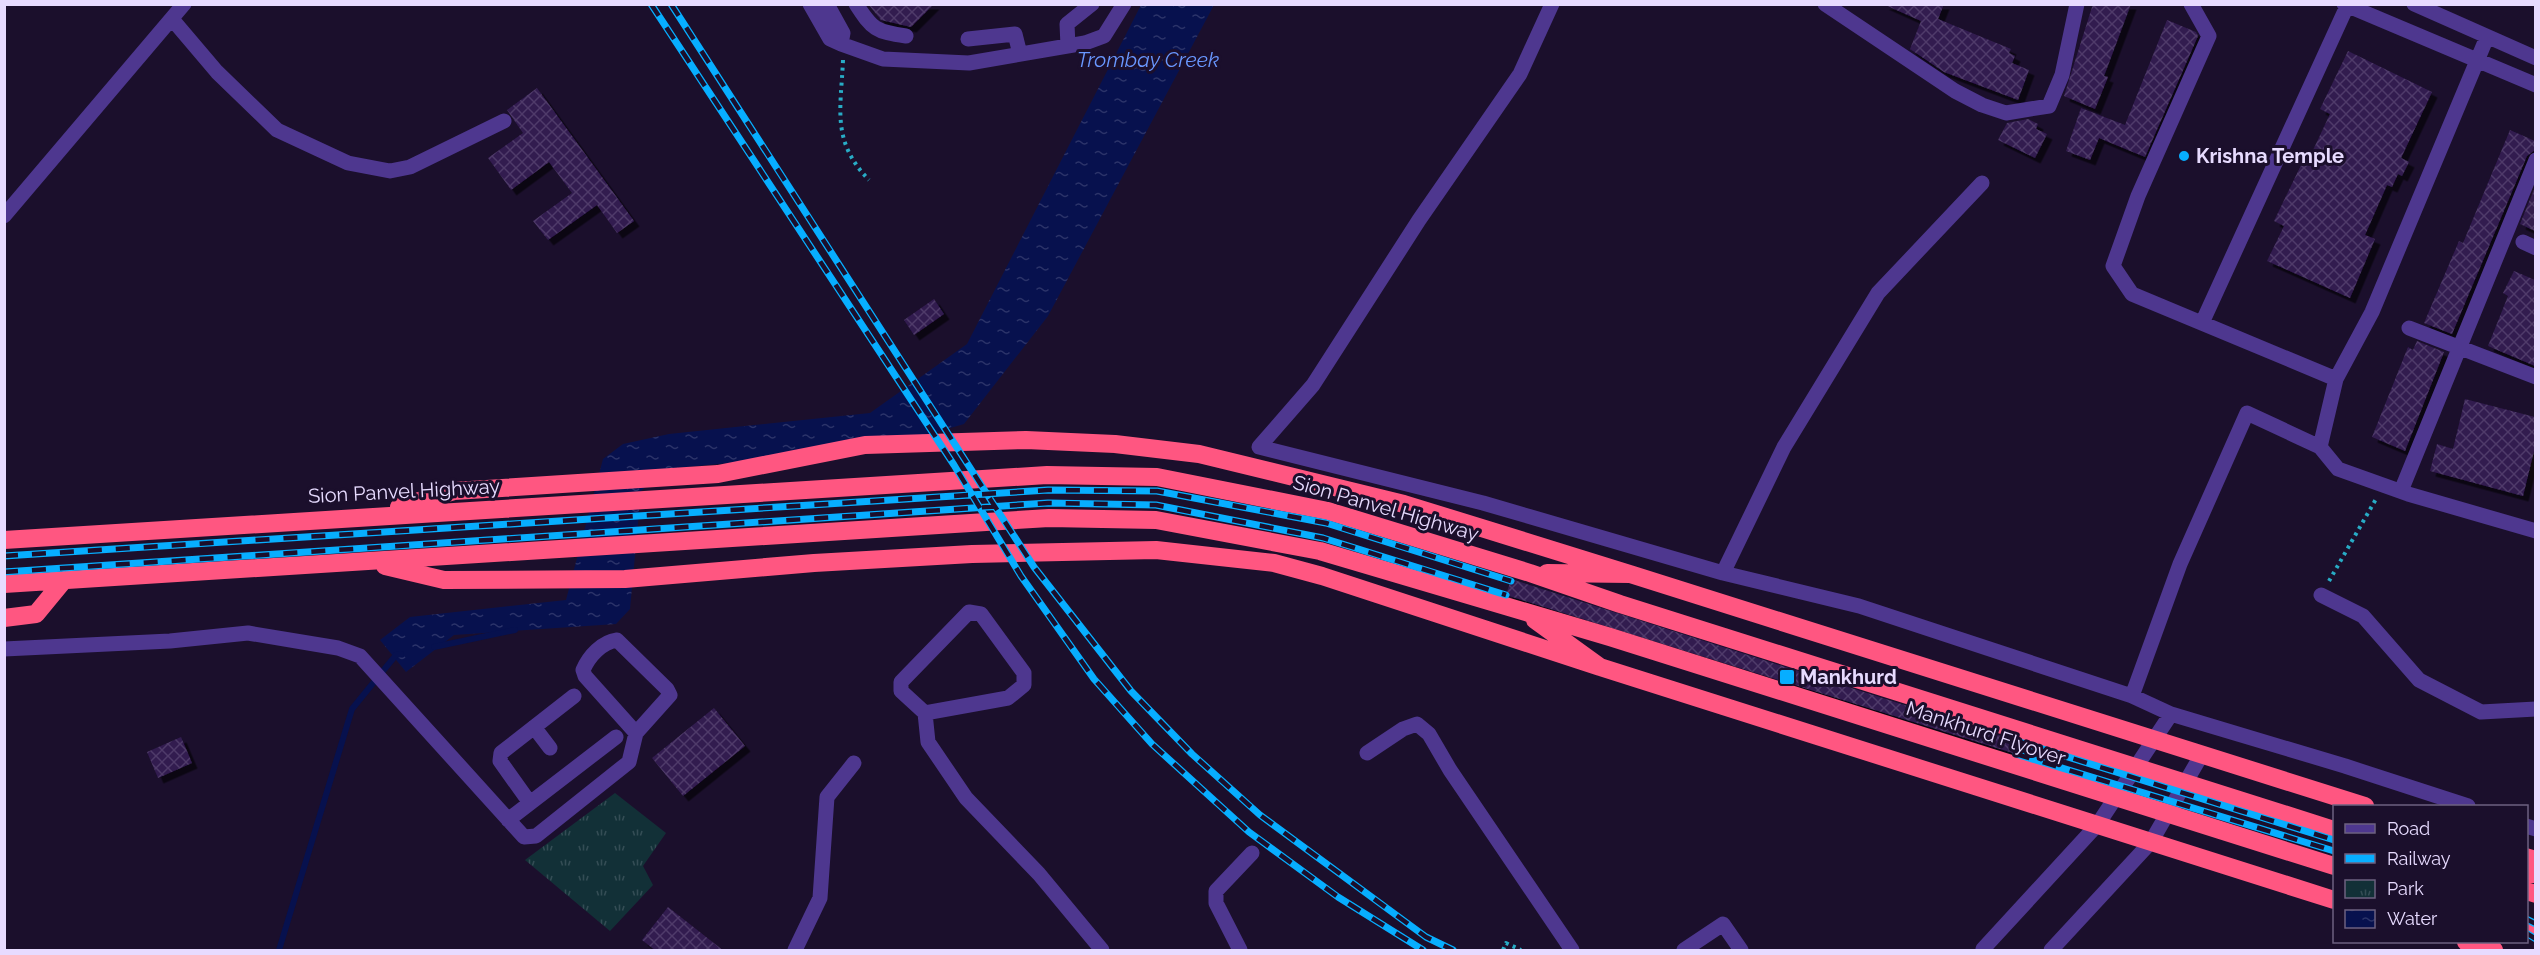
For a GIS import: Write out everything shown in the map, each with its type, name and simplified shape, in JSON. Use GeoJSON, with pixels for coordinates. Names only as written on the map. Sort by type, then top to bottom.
{"type":"FeatureCollection","features":[{"type":"Feature","properties":{"kind":"highway"},"geometry":{"type":"LineString","coordinates":[[368,516],[454,491],[718,474],[865,445],[1026,440],[1115,444],[1198,454],[1404,504],[2359,805]]}},
{"type":"Feature","properties":{"kind":"highway","name":"Sion Panvel Highway"},"geometry":{"type":"LineString","coordinates":[[4,540],[1047,475],[1157,477],[1328,511],[1530,573]]}},
{"type":"Feature","properties":{"kind":"highway"},"geometry":{"type":"LineString","coordinates":[[9,584],[1049,518],[1156,520],[1320,551],[1522,610],[1600,667]]}},
{"type":"Feature","properties":{"kind":"highway"},"geometry":{"type":"LineString","coordinates":[[365,561],[444,580],[625,579],[814,563],[972,554],[1156,550],[1274,563],[1383,594],[1600,667],[2333,900]]}},
{"type":"Feature","properties":{"kind":"highway"},"geometry":{"type":"LineString","coordinates":[[1530,573],[1630,574]]}},
{"type":"Feature","properties":{"kind":"highway","name":"Mankhurd Flyover"},"geometry":{"type":"LineString","coordinates":[[1530,573],[1620,604],[2333,830]]}},
{"type":"Feature","properties":{"kind":"highway"},"geometry":{"type":"LineString","coordinates":[[4,618],[36,614],[64,580]]}},
{"type":"Feature","properties":{"kind":"highway","name":"Mankhurd Flyover"},"geometry":{"type":"LineString","coordinates":[[1522,610],[2333,866]]}},
{"type":"Feature","properties":{"kind":"highway"},"geometry":{"type":"LineString","coordinates":[[2469,943],[2494,951]]}},
{"type":"Feature","properties":{"kind":"street"},"geometry":{"type":"LineString","coordinates":[[4,216],[184,4]]}},
{"type":"Feature","properties":{"kind":"street"},"geometry":{"type":"LineString","coordinates":[[856,4],[870,25],[880,32],[906,36]]}},
{"type":"Feature","properties":{"kind":"street"},"geometry":{"type":"LineString","coordinates":[[1068,46],[1067,24],[1092,4]]}},
{"type":"Feature","properties":{"kind":"street"},"geometry":{"type":"LineString","coordinates":[[823,8],[843,33],[841,44],[883,59],[969,63],[1068,46],[1104,36],[1124,4]]}},
{"type":"Feature","properties":{"kind":"street"},"geometry":{"type":"LineString","coordinates":[[1552,4],[1520,74],[1419,220],[1313,385],[1259,447],[1483,503],[1723,573],[1859,606],[2132,696],[2171,714],[2345,766],[2462,805]]}},
{"type":"Feature","properties":{"kind":"street"},"geometry":{"type":"LineString","coordinates":[[1825,4],[1955,92],[2006,113],[2049,105],[2062,75],[2077,4]]}},
{"type":"Feature","properties":{"kind":"street"},"geometry":{"type":"LineString","coordinates":[[2191,4],[2209,36],[2138,196],[2113,266],[2132,294],[2336,379]]}},
{"type":"Feature","properties":{"kind":"street"},"geometry":{"type":"LineString","coordinates":[[2414,4],[2535,58]]}},
{"type":"Feature","properties":{"kind":"street"},"geometry":{"type":"LineString","coordinates":[[2202,323],[2347,5],[2535,85]]}},
{"type":"Feature","properties":{"kind":"street"},"geometry":{"type":"LineString","coordinates":[[172,19],[217,72],[277,130],[348,163],[390,171],[410,167],[504,121]]}},
{"type":"Feature","properties":{"kind":"street"},"geometry":{"type":"LineString","coordinates":[[968,39],[1023,33],[1020,54]]}},
{"type":"Feature","properties":{"kind":"street"},"geometry":{"type":"LineString","coordinates":[[2320,447],[2336,379],[2372,312],[2487,37]]}},
{"type":"Feature","properties":{"kind":"street"},"geometry":{"type":"LineString","coordinates":[[2401,491],[2535,160]]}},
{"type":"Feature","properties":{"kind":"street"},"geometry":{"type":"LineString","coordinates":[[1723,573],[1784,447],[1878,293],[1982,183]]}},
{"type":"Feature","properties":{"kind":"street"},"geometry":{"type":"LineString","coordinates":[[2409,328],[2535,377]]}},
{"type":"Feature","properties":{"kind":"street"},"geometry":{"type":"LineString","coordinates":[[2132,696],[2180,564],[2247,413],[2320,447],[2338,469],[2401,491],[2535,531]]}},
{"type":"Feature","properties":{"kind":"street"},"geometry":{"type":"LineString","coordinates":[[2321,595],[2363,616],[2419,680],[2481,712],[2535,709]]}},
{"type":"Feature","properties":{"kind":"street"},"geometry":{"type":"LineString","coordinates":[[925,713],[1008,698],[1024,685],[1024,673],[981,614],[969,612],[901,682],[901,691],[925,713],[928,742],[966,798],[1040,874],[1102,951]]}},
{"type":"Feature","properties":{"kind":"street"},"geometry":{"type":"LineString","coordinates":[[4,649],[170,641],[248,633],[338,648],[360,656],[524,837],[536,836],[629,762],[636,733],[670,695],[667,688],[617,640],[608,641],[587,660],[583,670],[585,676],[636,733]]}},
{"type":"Feature","properties":{"kind":"street"},"geometry":{"type":"LineString","coordinates":[[530,803],[500,761],[501,753],[574,696]]}},
{"type":"Feature","properties":{"kind":"street"},"geometry":{"type":"LineString","coordinates":[[1982,950],[2098,825],[2171,714]]}},
{"type":"Feature","properties":{"kind":"street"},"geometry":{"type":"LineString","coordinates":[[1367,753],[1403,729],[1417,724],[1429,734],[1450,770],[1572,951]]}},
{"type":"Feature","properties":{"kind":"street"},"geometry":{"type":"LineString","coordinates":[[534,727],[550,748]]}},
{"type":"Feature","properties":{"kind":"street"},"geometry":{"type":"LineString","coordinates":[[508,820],[616,737]]}},
{"type":"Feature","properties":{"kind":"street"},"geometry":{"type":"LineString","coordinates":[[2051,951],[2151,842],[2202,754]]}},
{"type":"Feature","properties":{"kind":"street"},"geometry":{"type":"LineString","coordinates":[[795,951],[820,898],[827,797],[854,763]]}},
{"type":"Feature","properties":{"kind":"street"},"geometry":{"type":"LineString","coordinates":[[1240,951],[1216,903],[1216,891],[1252,853]]}},
{"type":"Feature","properties":{"kind":"street"},"geometry":{"type":"LineString","coordinates":[[1684,951],[1723,924],[1741,951]]}},
{"type":"Feature","properties":{"kind":"path"},"geometry":{"type":"LineString","coordinates":[[841,44],[842,99],[838,111],[845,147],[853,164],[869,180]]}},
{"type":"Feature","properties":{"kind":"path"},"geometry":{"type":"LineString","coordinates":[[2321,595],[2384,485]]}},
{"type":"Feature","properties":{"kind":"path"},"geometry":{"type":"LineString","coordinates":[[1503,951],[1506,943],[1521,951]]}},
{"type":"Feature","properties":{"kind":"green space"},"geometry":{"type":"Polygon","coordinates":[[[615,793],[666,833],[643,866],[653,885],[610,931],[525,860],[615,793]]]}},
{"type":"Feature","properties":{"kind":"water","name":"Trombay Creek"},"geometry":{"type":"Polygon","coordinates":[[[1141,5],[1214,5],[1048,316],[964,424],[879,449],[665,469],[641,491],[630,609],[616,624],[454,635],[406,672],[380,640],[410,617],[566,600],[603,459],[623,444],[669,434],[870,413],[967,344],[1141,5]]]}},
{"type":"Feature","properties":{"kind":"building"},"geometry":{"type":"Polygon","coordinates":[[[868,4],[934,4],[911,27],[881,20],[868,4]]]}},
{"type":"Feature","properties":{"kind":"building"},"geometry":{"type":"Polygon","coordinates":[[[1883,4],[1944,4],[1938,19],[2011,49],[2009,53],[2015,56],[2012,63],[2029,70],[2018,100],[1944,72],[1910,49],[1921,21],[1883,4]]]}},
{"type":"Feature","properties":{"kind":"building"},"geometry":{"type":"Polygon","coordinates":[[[2093,4],[2131,4],[2104,76],[2108,77],[2095,109],[2064,96],[2093,4]]]}},
{"type":"Feature","properties":{"kind":"building"},"geometry":{"type":"Polygon","coordinates":[[[2167,20],[2196,32],[2198,36],[2145,157],[2099,138],[2090,160],[2066,151],[2081,108],[2125,125],[2167,20]]]}},
{"type":"Feature","properties":{"kind":"building"},"geometry":{"type":"Polygon","coordinates":[[[2348,51],[2432,92],[2401,158],[2409,162],[2402,176],[2398,174],[2392,187],[2387,185],[2365,235],[2375,239],[2350,298],[2267,261],[2284,226],[2274,221],[2302,163],[2306,165],[2330,114],[2320,109],[2348,51]]]}},
{"type":"Feature","properties":{"kind":"building"},"geometry":{"type":"Polygon","coordinates":[[[537,88],[634,221],[617,233],[597,205],[548,240],[533,221],[572,193],[549,162],[511,190],[488,158],[523,133],[507,110],[537,88]]]}},
{"type":"Feature","properties":{"kind":"building"},"geometry":{"type":"Polygon","coordinates":[[[2028,119],[2038,124],[2036,129],[2047,134],[2035,158],[1998,140],[2007,123],[2028,119]]]}},
{"type":"Feature","properties":{"kind":"building"},"geometry":{"type":"Polygon","coordinates":[[[2510,130],[2535,141],[2535,150],[2527,156],[2452,334],[2424,323],[2459,241],[2463,243],[2510,130]]]}},
{"type":"Feature","properties":{"kind":"building"},"geometry":{"type":"Polygon","coordinates":[[[2535,187],[2535,231],[2520,224],[2535,187]]]}},
{"type":"Feature","properties":{"kind":"building"},"geometry":{"type":"Polygon","coordinates":[[[2514,271],[2535,280],[2535,366],[2488,346],[2508,296],[2503,293],[2514,271]]]}},
{"type":"Feature","properties":{"kind":"building"},"geometry":{"type":"Polygon","coordinates":[[[934,299],[944,314],[914,335],[904,320],[934,299]]]}},
{"type":"Feature","properties":{"kind":"building"},"geometry":{"type":"Polygon","coordinates":[[[2417,341],[2444,352],[2405,451],[2372,437],[2408,347],[2413,350],[2417,341]]]}},
{"type":"Feature","properties":{"kind":"building"},"geometry":{"type":"Polygon","coordinates":[[[2465,399],[2535,417],[2535,447],[2523,496],[2430,471],[2437,444],[2453,449],[2465,399]]]}},
{"type":"Feature","properties":{"kind":"building"},"geometry":{"type":"Polygon","coordinates":[[[1511,579],[2020,742],[2016,754],[1506,595],[1511,579]]]}},
{"type":"Feature","properties":{"kind":"building"},"geometry":{"type":"Polygon","coordinates":[[[714,708],[745,746],[683,796],[652,758],[714,708]]]}},
{"type":"Feature","properties":{"kind":"building"},"geometry":{"type":"Polygon","coordinates":[[[181,737],[192,763],[158,778],[147,752],[181,737]]]}},
{"type":"Feature","properties":{"kind":"building"},"geometry":{"type":"Polygon","coordinates":[[[668,907],[724,951],[656,951],[642,940],[668,907]]]}},
{"type":"Feature","properties":{"kind":"waterway"},"geometry":{"type":"LineString","coordinates":[[434,647],[515,630]]}},
{"type":"Feature","properties":{"kind":"waterway"},"geometry":{"type":"LineString","coordinates":[[279,950],[352,709],[396,655],[401,654]]}},
{"type":"Feature","properties":{"kind":"railway"},"geometry":{"type":"LineString","coordinates":[[651,4],[954,465],[1021,576],[1094,679],[1152,744],[1249,832],[1338,897],[1423,950]]}},
{"type":"Feature","properties":{"kind":"railway"},"geometry":{"type":"LineString","coordinates":[[671,4],[1034,567],[1131,691],[1192,754],[1260,815],[1426,937],[1453,950]]}},
{"type":"Feature","properties":{"kind":"railway"},"geometry":{"type":"LineString","coordinates":[[4,556],[1048,490],[1157,491],[1326,523],[1511,581]]}},
{"type":"Feature","properties":{"kind":"railway"},"geometry":{"type":"LineString","coordinates":[[4,572],[1048,503],[1156,505],[1323,538],[1506,595]]}},
{"type":"Feature","properties":{"kind":"railway"},"geometry":{"type":"LineString","coordinates":[[2020,742],[2333,840]]}},
{"type":"Feature","properties":{"kind":"railway"},"geometry":{"type":"LineString","coordinates":[[2016,754],[2333,851]]}},
{"type":"Feature","properties":{"kind":"railway"},"geometry":{"type":"LineString","coordinates":[[2528,920],[2536,924]]}},
{"type":"Feature","properties":{"kind":"railway"},"geometry":{"type":"LineString","coordinates":[[2528,934],[2536,939]]}},
{"type":"Feature","properties":{"kind":"place","name":"Krishna Temple"},"geometry":{"type":"Point","coordinates":[2184,156]}},
{"type":"Feature","properties":{"kind":"place","name":"Mankhurd"},"geometry":{"type":"Point","coordinates":[1787,677]}}]}
